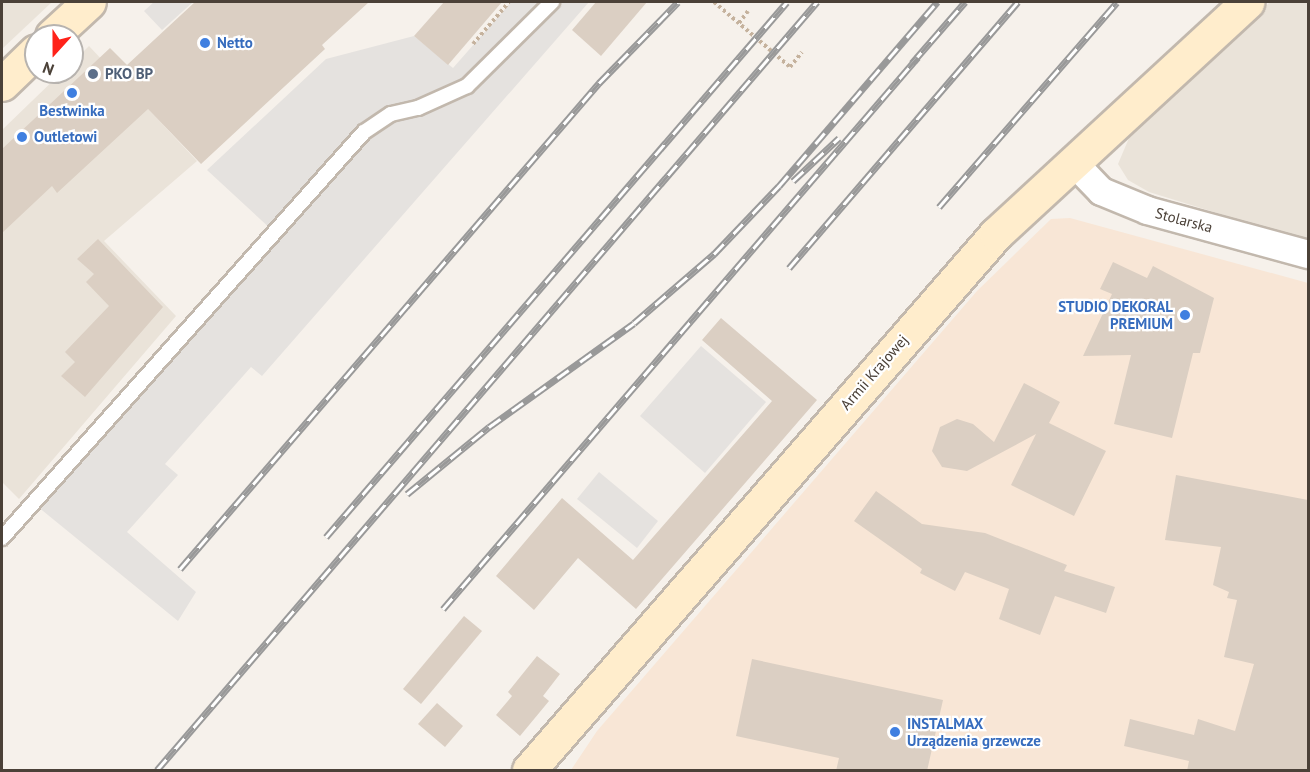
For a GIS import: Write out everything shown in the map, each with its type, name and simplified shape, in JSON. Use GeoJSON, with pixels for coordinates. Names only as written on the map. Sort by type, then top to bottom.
{"type":"FeatureCollection","features":[{"type":"Feature","properties":{"kind":"street"},"geometry":{"type":"LineString","coordinates":[[65,24],[89,2]]}},
{"type":"Feature","properties":{"kind":"street","name":"Armii Krajowej"},"geometry":{"type":"LineString","coordinates":[[529,771],[946,287],[996,234],[1247,2]]}},
{"type":"Feature","properties":{"kind":"street"},"geometry":{"type":"LineString","coordinates":[[2,84],[24,63]]}},
{"type":"Feature","properties":{"kind":"street","name":"Stolarska"},"geometry":{"type":"LineString","coordinates":[[1073,162],[1101,191],[1147,210],[1308,254]]}},
{"type":"Feature","properties":{"kind":"lane"},"geometry":{"type":"LineString","coordinates":[[2,538],[363,132],[391,114],[418,108],[467,86],[552,2]]}},
{"type":"Feature","properties":{"kind":"path"},"geometry":{"type":"LineString","coordinates":[[714,2],[790,67],[802,52]]}},
{"type":"Feature","properties":{"kind":"path"},"geometry":{"type":"LineString","coordinates":[[739,23],[748,11]]}},
{"type":"Feature","properties":{"kind":"shaded area"},"geometry":{"type":"Polygon","coordinates":[[[2,2],[52,2],[29,24],[24,24],[24,28],[2,49],[2,2]]]}},
{"type":"Feature","properties":{"kind":"shaded area"},"geometry":{"type":"Polygon","coordinates":[[[154,2],[193,2],[162,30],[144,11],[154,2]]]}},
{"type":"Feature","properties":{"kind":"shaded area"},"geometry":{"type":"Polygon","coordinates":[[[511,2],[589,2],[262,376],[251,367],[165,464],[178,475],[127,532],[196,592],[178,621],[32,502],[273,231],[207,170],[326,59],[414,36],[453,68],[511,2]]]}},
{"type":"Feature","properties":{"kind":"shaded area"},"geometry":{"type":"Polygon","coordinates":[[[1270,2],[1308,2],[1308,241],[1149,192],[1128,180],[1118,164],[1129,138],[1270,2]]]}},
{"type":"Feature","properties":{"kind":"shaded area"},"geometry":{"type":"Polygon","coordinates":[[[89,46],[197,161],[104,241],[176,316],[19,499],[2,482],[2,130],[50,84],[84,84],[84,51],[89,46]]]}},
{"type":"Feature","properties":{"kind":"shaded area"},"geometry":{"type":"Polygon","coordinates":[[[1070,218],[1308,283],[1308,770],[571,770],[597,731],[977,291],[1051,219],[1070,218]]]}},
{"type":"Feature","properties":{"kind":"shaded area"},"geometry":{"type":"Polygon","coordinates":[[[701,346],[766,402],[705,473],[640,416],[701,346]]]}},
{"type":"Feature","properties":{"kind":"shaded area"},"geometry":{"type":"Polygon","coordinates":[[[599,472],[658,521],[637,548],[577,499],[599,472]]]}},
{"type":"Feature","properties":{"kind":"building"},"geometry":{"type":"Polygon","coordinates":[[[195,2],[369,2],[322,45],[325,49],[201,164],[148,109],[57,193],[52,186],[2,233],[2,149],[72,84],[84,84],[84,72],[110,48],[127,65],[195,2]]]}},
{"type":"Feature","properties":{"kind":"building"},"geometry":{"type":"Polygon","coordinates":[[[444,2],[502,2],[448,65],[414,36],[444,2]]]}},
{"type":"Feature","properties":{"kind":"building"},"geometry":{"type":"Polygon","coordinates":[[[596,2],[647,2],[601,56],[572,30],[596,2]]]}},
{"type":"Feature","properties":{"kind":"building"},"geometry":{"type":"Polygon","coordinates":[[[98,239],[163,307],[85,397],[61,376],[75,362],[65,352],[109,306],[86,282],[94,274],[77,259],[98,239]]]}},
{"type":"Feature","properties":{"kind":"building"},"geometry":{"type":"Polygon","coordinates":[[[1113,262],[1147,278],[1153,266],[1214,298],[1200,353],[1193,353],[1172,438],[1114,424],[1131,355],[1083,356],[1112,294],[1100,289],[1113,262]]]}},
{"type":"Feature","properties":{"kind":"building"},"geometry":{"type":"Polygon","coordinates":[[[721,318],[817,400],[636,609],[578,558],[534,610],[496,576],[562,498],[633,560],[772,401],[702,340],[721,318]]]}},
{"type":"Feature","properties":{"kind":"building"},"geometry":{"type":"Polygon","coordinates":[[[1024,383],[1060,402],[1049,423],[1106,451],[1074,516],[1011,485],[1036,434],[967,471],[942,467],[932,451],[940,427],[957,419],[973,424],[994,442],[1024,383]]]}},
{"type":"Feature","properties":{"kind":"building"},"geometry":{"type":"Polygon","coordinates":[[[1176,475],[1308,500],[1308,771],[1187,771],[1189,761],[1124,746],[1130,719],[1194,735],[1198,719],[1235,731],[1254,664],[1224,657],[1237,600],[1227,598],[1229,592],[1213,585],[1221,547],[1165,540],[1176,475]]]}},
{"type":"Feature","properties":{"kind":"building"},"geometry":{"type":"Polygon","coordinates":[[[876,491],[922,524],[985,533],[1067,565],[1064,571],[1115,587],[1106,613],[1055,596],[1040,635],[999,619],[1009,589],[965,572],[955,591],[920,573],[922,569],[854,521],[876,491]]]}},
{"type":"Feature","properties":{"kind":"building"},"geometry":{"type":"Polygon","coordinates":[[[464,616],[482,631],[421,704],[403,689],[464,616]]]}},
{"type":"Feature","properties":{"kind":"building"},"geometry":{"type":"Polygon","coordinates":[[[537,656],[560,674],[543,696],[549,701],[520,736],[496,715],[512,696],[508,692],[537,656]]]}},
{"type":"Feature","properties":{"kind":"building"},"geometry":{"type":"Polygon","coordinates":[[[752,659],[943,700],[927,771],[836,771],[839,758],[736,736],[752,659]]]}},
{"type":"Feature","properties":{"kind":"building"},"geometry":{"type":"Polygon","coordinates":[[[437,703],[463,726],[445,747],[418,724],[437,703]]]}},
{"type":"Feature","properties":{"kind":"railway"},"geometry":{"type":"LineString","coordinates":[[180,569],[599,83],[678,2]]}},
{"type":"Feature","properties":{"kind":"railway"},"geometry":{"type":"LineString","coordinates":[[326,537],[787,2]]}},
{"type":"Feature","properties":{"kind":"railway"},"geometry":{"type":"LineString","coordinates":[[157,770],[817,2]]}},
{"type":"Feature","properties":{"kind":"railway"},"geometry":{"type":"LineString","coordinates":[[407,494],[489,427],[634,323],[714,254],[779,186],[937,2]]}},
{"type":"Feature","properties":{"kind":"railway"},"geometry":{"type":"LineString","coordinates":[[912,63],[965,2]]}},
{"type":"Feature","properties":{"kind":"railway"},"geometry":{"type":"LineString","coordinates":[[789,268],[1018,2]]}},
{"type":"Feature","properties":{"kind":"railway"},"geometry":{"type":"LineString","coordinates":[[939,207],[1117,2]]}},
{"type":"Feature","properties":{"kind":"railway"},"geometry":{"type":"LineString","coordinates":[[443,609],[918,57]]}},
{"type":"Feature","properties":{"kind":"railway"},"geometry":{"type":"LineString","coordinates":[[793,181],[839,138]]}},
{"type":"Feature","properties":{"kind":"place","name":"Netto"},"geometry":{"type":"Point","coordinates":[205,43]}},
{"type":"Feature","properties":{"kind":"place","name":"PKO BP"},"geometry":{"type":"Point","coordinates":[93,74]}},
{"type":"Feature","properties":{"kind":"place","name":"Bestwinka"},"geometry":{"type":"Point","coordinates":[72,93]}},
{"type":"Feature","properties":{"kind":"place","name":"Outletowi"},"geometry":{"type":"Point","coordinates":[22,137]}},
{"type":"Feature","properties":{"kind":"place","name":"STUDIO DEKORAL PREMIUM"},"geometry":{"type":"Point","coordinates":[1185,315]}},
{"type":"Feature","properties":{"kind":"place","name":"INSTALMAX Urządzenia grzewcze"},"geometry":{"type":"Point","coordinates":[895,732]}}]}
